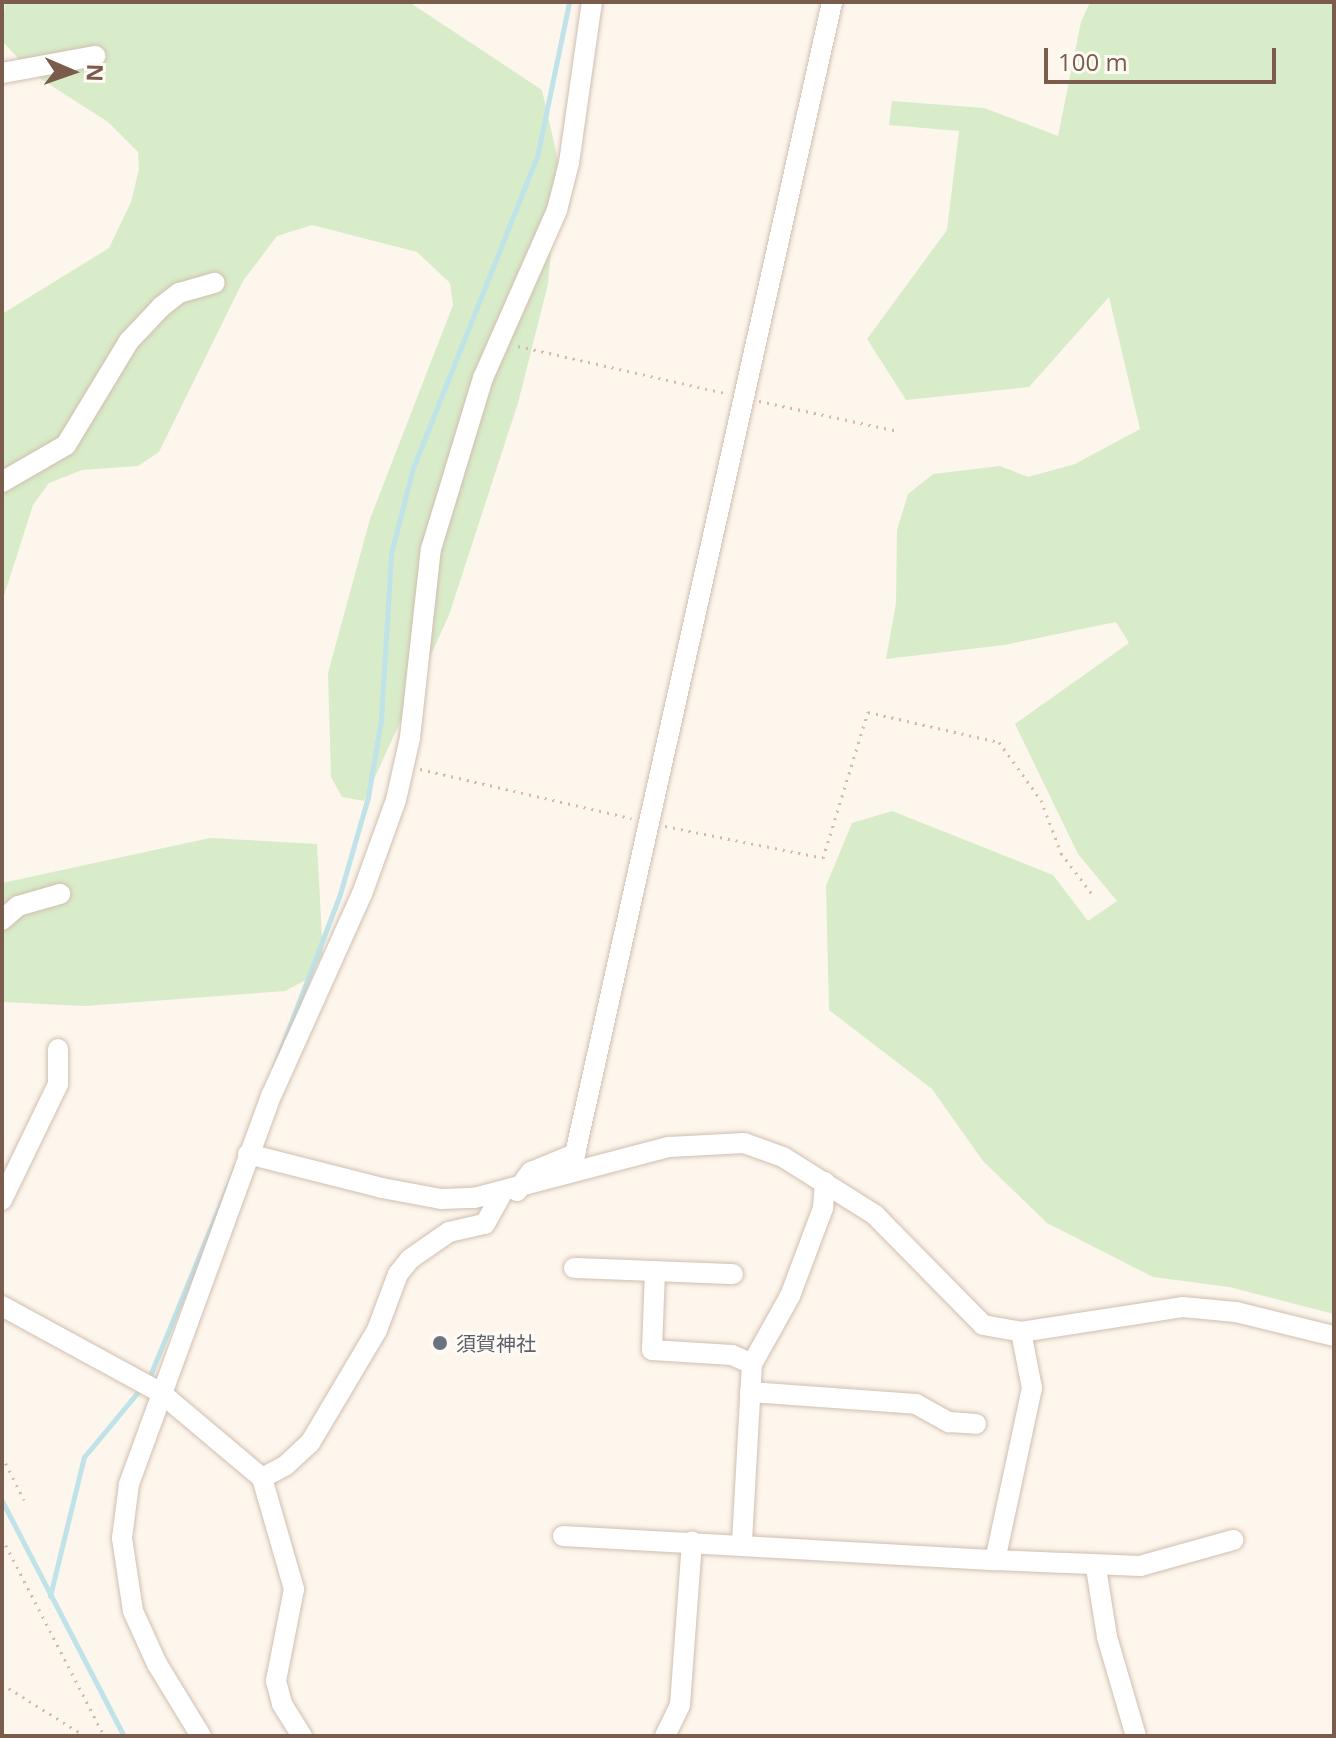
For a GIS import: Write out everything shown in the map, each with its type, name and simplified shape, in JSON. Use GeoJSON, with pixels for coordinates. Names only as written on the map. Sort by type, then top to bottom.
{"type":"FeatureCollection","features":[{"type":"Feature","properties":{"kind":"street"},"geometry":{"type":"LineString","coordinates":[[201,1736],[143,1636],[123,1564],[124,1507],[160,1392],[248,1154],[362,894],[405,766],[431,549],[498,341],[557,210],[569,163],[592,2]]}},
{"type":"Feature","properties":{"kind":"street"},"geometry":{"type":"LineString","coordinates":[[262,1478],[285,1466],[310,1443],[377,1330],[398,1274],[410,1259],[449,1232],[485,1224],[509,1193],[531,1172],[575,1154],[832,2]]}},
{"type":"Feature","properties":{"kind":"street"},"geometry":{"type":"LineString","coordinates":[[2,73],[95,56]]}},
{"type":"Feature","properties":{"kind":"street"},"geometry":{"type":"LineString","coordinates":[[2,482],[66,445],[129,341],[161,307],[179,293],[215,283]]}},
{"type":"Feature","properties":{"kind":"street"},"geometry":{"type":"LineString","coordinates":[[2,920],[18,906],[60,894]]}},
{"type":"Feature","properties":{"kind":"street"},"geometry":{"type":"LineString","coordinates":[[2,1200],[58,1084],[58,1049]]}},
{"type":"Feature","properties":{"kind":"street"},"geometry":{"type":"LineString","coordinates":[[248,1154],[441,1199],[509,1193],[567,1173],[706,1141],[744,1143],[783,1157],[825,1182],[907,1244],[969,1315],[983,1325],[1021,1332],[1182,1307],[1236,1312],[1334,1336]]}},
{"type":"Feature","properties":{"kind":"street"},"geometry":{"type":"LineString","coordinates":[[742,1542],[752,1364],[790,1296],[823,1208],[825,1182]]}},
{"type":"Feature","properties":{"kind":"street"},"geometry":{"type":"LineString","coordinates":[[574,1268],[733,1274]]}},
{"type":"Feature","properties":{"kind":"street"},"geometry":{"type":"LineString","coordinates":[[655,1271],[652,1350],[732,1355],[752,1364]]}},
{"type":"Feature","properties":{"kind":"street"},"geometry":{"type":"LineString","coordinates":[[2,1306],[160,1392],[262,1478],[294,1589],[295,1608],[277,1657],[276,1681],[282,1704],[302,1736]]}},
{"type":"Feature","properties":{"kind":"street"},"geometry":{"type":"LineString","coordinates":[[995,1560],[1032,1388],[1021,1332]]}},
{"type":"Feature","properties":{"kind":"street"},"geometry":{"type":"LineString","coordinates":[[750,1392],[916,1404],[949,1422],[976,1424]]}},
{"type":"Feature","properties":{"kind":"street"},"geometry":{"type":"LineString","coordinates":[[563,1536],[742,1542],[1096,1568],[1140,1566],[1233,1540]]}},
{"type":"Feature","properties":{"kind":"street"},"geometry":{"type":"LineString","coordinates":[[665,1736],[680,1705],[692,1541]]}},
{"type":"Feature","properties":{"kind":"street"},"geometry":{"type":"LineString","coordinates":[[1096,1568],[1107,1637],[1136,1736]]}},
{"type":"Feature","properties":{"kind":"path"},"geometry":{"type":"LineString","coordinates":[[498,341],[898,431]]}},
{"type":"Feature","properties":{"kind":"path"},"geometry":{"type":"LineString","coordinates":[[405,766],[823,858],[868,712],[999,742],[1041,800],[1061,853],[1095,898]]}},
{"type":"Feature","properties":{"kind":"path"},"geometry":{"type":"LineString","coordinates":[[2,1456],[24,1500]]}},
{"type":"Feature","properties":{"kind":"path"},"geometry":{"type":"LineString","coordinates":[[2,1538],[104,1736]]}},
{"type":"Feature","properties":{"kind":"path"},"geometry":{"type":"LineString","coordinates":[[2,1684],[85,1736]]}},
{"type":"Feature","properties":{"kind":"green space"},"geometry":{"type":"Polygon","coordinates":[[[5,2],[409,2],[542,90],[558,160],[548,284],[518,403],[449,615],[364,801],[342,797],[331,777],[328,673],[370,519],[453,305],[450,283],[417,252],[312,225],[277,236],[243,281],[159,452],[138,466],[82,470],[49,483],[33,505],[2,602],[2,314],[109,248],[131,202],[139,169],[138,152],[108,122],[33,74],[2,41],[5,2]]]}},
{"type":"Feature","properties":{"kind":"green space"},"geometry":{"type":"Polygon","coordinates":[[[1090,2],[1334,2],[1334,1314],[1229,1287],[1153,1277],[1047,1223],[983,1161],[932,1089],[829,1010],[826,886],[852,823],[892,811],[1053,875],[1088,921],[1117,901],[1078,854],[1015,724],[1129,643],[1116,622],[1004,645],[886,659],[896,603],[897,530],[908,494],[933,474],[1000,466],[1028,477],[1075,464],[1140,429],[1109,297],[1029,387],[906,400],[867,339],[947,230],[959,131],[889,125],[892,101],[984,108],[1058,136],[1081,22],[1090,2]]]}},
{"type":"Feature","properties":{"kind":"green space"},"geometry":{"type":"Polygon","coordinates":[[[210,838],[317,844],[323,955],[308,979],[285,991],[85,1006],[2,1002],[2,883],[210,838]]]}},
{"type":"Feature","properties":{"kind":"waterway"},"geometry":{"type":"LineString","coordinates":[[274,1067],[340,894],[368,797],[381,719],[391,554],[413,468],[537,157],[569,2]]}},
{"type":"Feature","properties":{"kind":"waterway"},"geometry":{"type":"LineString","coordinates":[[149,1378],[236,1166]]}},
{"type":"Feature","properties":{"kind":"waterway"},"geometry":{"type":"LineString","coordinates":[[50,1596],[84,1457],[143,1386]]}},
{"type":"Feature","properties":{"kind":"waterway"},"geometry":{"type":"LineString","coordinates":[[2,1501],[124,1736]]}},
{"type":"Feature","properties":{"kind":"place","name":"須賀神社"},"geometry":{"type":"Point","coordinates":[440,1343]}}]}
